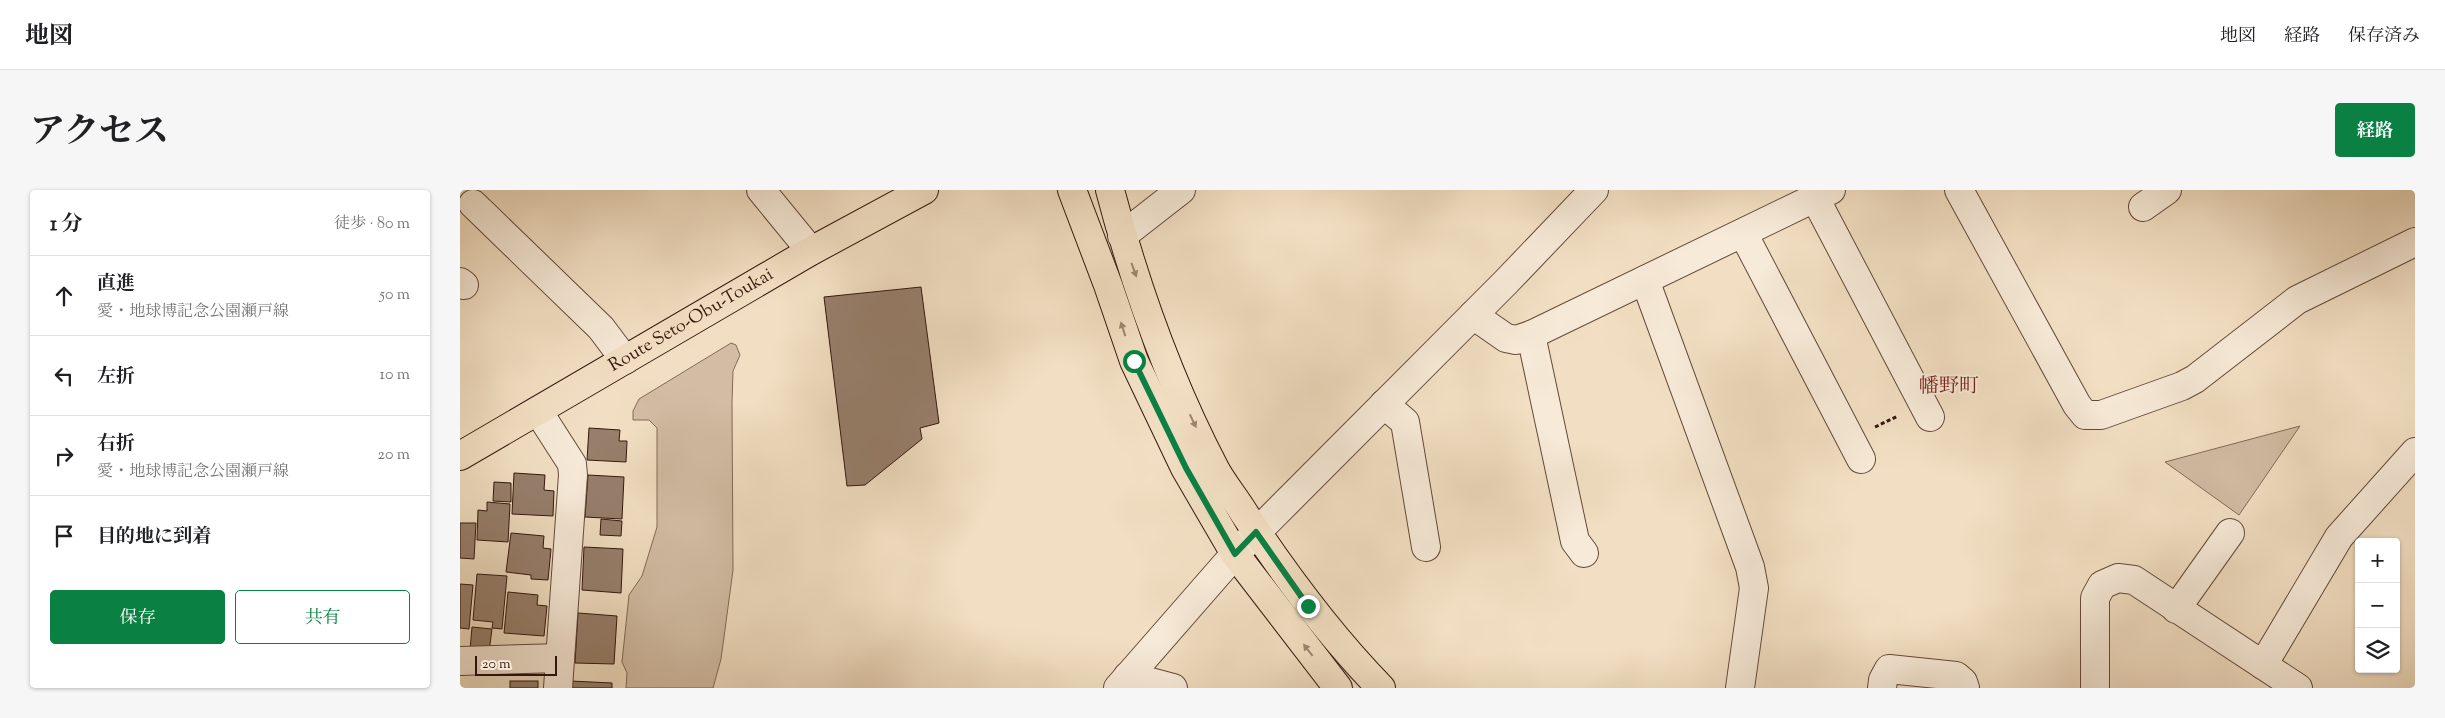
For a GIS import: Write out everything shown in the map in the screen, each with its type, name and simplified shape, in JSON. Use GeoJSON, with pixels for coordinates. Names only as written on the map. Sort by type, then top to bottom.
{"type":"FeatureCollection","features":[{"type":"Feature","properties":{"kind":"main road","name":"Route Seto-Obu-Toukai"},"geometry":{"type":"LineString","coordinates":[[460,456],[811,251],[924,190]]}},
{"type":"Feature","properties":{"kind":"main road"},"geometry":{"type":"LineString","coordinates":[[1072,190],[1134,361],[1186,468],[1235,554],[1338,688]]}},
{"type":"Feature","properties":{"kind":"main road"},"geometry":{"type":"LineString","coordinates":[[1110,190],[1122,236],[1178,388],[1215,470],[1308,606],[1354,661],[1381,688]]}},
{"type":"Feature","properties":{"kind":"street"},"geometry":{"type":"LineString","coordinates":[[761,190],[811,251]]}},
{"type":"Feature","properties":{"kind":"street"},"geometry":{"type":"LineString","coordinates":[[1122,236],[1181,190]]}},
{"type":"Feature","properties":{"kind":"street"},"geometry":{"type":"LineString","coordinates":[[1123,682],[1256,532],[1506,282],[1594,190]]}},
{"type":"Feature","properties":{"kind":"street"},"geometry":{"type":"LineString","coordinates":[[1959,190],[2077,405],[2086,415],[2101,415],[2182,386],[2195,379],[2296,300],[2415,242]]}},
{"type":"Feature","properties":{"kind":"street"},"geometry":{"type":"LineString","coordinates":[[2143,207],[2167,190]]}},
{"type":"Feature","properties":{"kind":"street"},"geometry":{"type":"LineString","coordinates":[[1473,315],[1506,338],[1516,340],[1531,335],[1823,194],[1926,411]]}},
{"type":"Feature","properties":{"kind":"street"},"geometry":{"type":"LineString","coordinates":[[474,204],[601,328],[625,360]]}},
{"type":"Feature","properties":{"kind":"street"},"geometry":{"type":"LineString","coordinates":[[1743,234],[1856,448]]}},
{"type":"Feature","properties":{"kind":"street"},"geometry":{"type":"LineString","coordinates":[[1645,280],[1750,567],[1754,588],[1740,688]]}},
{"type":"Feature","properties":{"kind":"street"},"geometry":{"type":"LineString","coordinates":[[1531,335],[1575,541],[1584,553]]}},
{"type":"Feature","properties":{"kind":"street"},"geometry":{"type":"LineString","coordinates":[[1384,404],[1404,422],[1426,547]]}},
{"type":"Feature","properties":{"kind":"street"},"geometry":{"type":"LineString","coordinates":[[538,411],[572,464],[573,476],[558,688]]}},
{"type":"Feature","properties":{"kind":"street"},"geometry":{"type":"LineString","coordinates":[[2263,665],[2339,537],[2415,452]]}},
{"type":"Feature","properties":{"kind":"street"},"geometry":{"type":"LineString","coordinates":[[2176,609],[2230,533]]}},
{"type":"Feature","properties":{"kind":"street"},"geometry":{"type":"LineString","coordinates":[[2096,688],[2095,598],[2102,585],[2118,578],[2134,580],[2298,688]]}},
{"type":"Feature","properties":{"kind":"street"},"geometry":{"type":"LineString","coordinates":[[460,661],[560,658]]}},
{"type":"Feature","properties":{"kind":"street"},"geometry":{"type":"LineString","coordinates":[[1882,688],[1883,680],[1889,669],[1956,676],[1963,682],[1965,688]]}},
{"type":"Feature","properties":{"kind":"street"},"geometry":{"type":"LineString","coordinates":[[1123,682],[1173,688]]}},
{"type":"Feature","properties":{"kind":"path"},"geometry":{"type":"LineString","coordinates":[[1856,448],[1926,411]]}},
{"type":"Feature","properties":{"kind":"shaded area"},"geometry":{"type":"Polygon","coordinates":[[[731,343],[736,345],[740,355],[733,371],[733,570],[721,659],[713,688],[626,688],[627,673],[622,662],[629,595],[642,576],[657,527],[657,428],[649,420],[633,420],[633,411],[639,399],[731,343]]]}},
{"type":"Feature","properties":{"kind":"shaded area"},"geometry":{"type":"Polygon","coordinates":[[[2300,426],[2239,515],[2165,462],[2300,426]]]}},
{"type":"Feature","properties":{"kind":"building"},"geometry":{"type":"Polygon","coordinates":[[[921,287],[939,423],[920,428],[922,439],[865,485],[847,486],[824,297],[921,287]]]}},
{"type":"Feature","properties":{"kind":"building"},"geometry":{"type":"Polygon","coordinates":[[[589,428],[620,430],[619,441],[627,441],[626,462],[587,460],[589,428]]]}},
{"type":"Feature","properties":{"kind":"building"},"geometry":{"type":"Polygon","coordinates":[[[514,473],[545,475],[544,490],[554,491],[553,516],[512,514],[514,473]]]}},
{"type":"Feature","properties":{"kind":"building"},"geometry":{"type":"Polygon","coordinates":[[[588,475],[624,477],[622,519],[585,517],[588,475]]]}},
{"type":"Feature","properties":{"kind":"building"},"geometry":{"type":"Polygon","coordinates":[[[494,482],[511,483],[511,502],[493,501],[494,482]]]}},
{"type":"Feature","properties":{"kind":"building"},"geometry":{"type":"Polygon","coordinates":[[[487,502],[510,504],[508,542],[477,540],[478,510],[487,511],[487,502]]]}},
{"type":"Feature","properties":{"kind":"building"},"geometry":{"type":"Polygon","coordinates":[[[601,519],[622,521],[621,536],[600,535],[601,519]]]}},
{"type":"Feature","properties":{"kind":"building"},"geometry":{"type":"Polygon","coordinates":[[[460,523],[476,523],[474,559],[460,558],[460,523]]]}},
{"type":"Feature","properties":{"kind":"building"},"geometry":{"type":"Polygon","coordinates":[[[511,533],[544,536],[543,548],[551,549],[548,580],[531,579],[531,575],[506,572],[511,533]]]}},
{"type":"Feature","properties":{"kind":"building"},"geometry":{"type":"Polygon","coordinates":[[[584,547],[623,549],[621,593],[582,590],[584,547]]]}},
{"type":"Feature","properties":{"kind":"building"},"geometry":{"type":"Polygon","coordinates":[[[477,574],[507,576],[502,629],[492,628],[493,622],[473,620],[477,574]]]}},
{"type":"Feature","properties":{"kind":"building"},"geometry":{"type":"Polygon","coordinates":[[[460,584],[473,585],[469,629],[460,628],[460,584]]]}},
{"type":"Feature","properties":{"kind":"building"},"geometry":{"type":"Polygon","coordinates":[[[508,592],[538,595],[537,605],[547,606],[544,636],[504,633],[508,592]]]}},
{"type":"Feature","properties":{"kind":"building"},"geometry":{"type":"Polygon","coordinates":[[[578,613],[617,616],[614,664],[575,663],[578,613]]]}},
{"type":"Feature","properties":{"kind":"building"},"geometry":{"type":"Polygon","coordinates":[[[472,627],[492,629],[489,652],[470,650],[472,627]]]}},
{"type":"Feature","properties":{"kind":"building"},"geometry":{"type":"Polygon","coordinates":[[[510,681],[538,681],[538,688],[510,688],[510,681]]]}},
{"type":"Feature","properties":{"kind":"building"},"geometry":{"type":"Polygon","coordinates":[[[571,681],[612,683],[612,688],[570,688],[571,681]]]}},
{"type":"Feature","properties":{"kind":"district","name":"幡野町"},"geometry":{"type":"Point","coordinates":[1949,387]}},
{"type":"Feature","properties":{"kind":"route"},"geometry":{"type":"LineString","coordinates":[[1134,361],[1186,468],[1235,554],[1256,532],[1308,606]]}}]}
